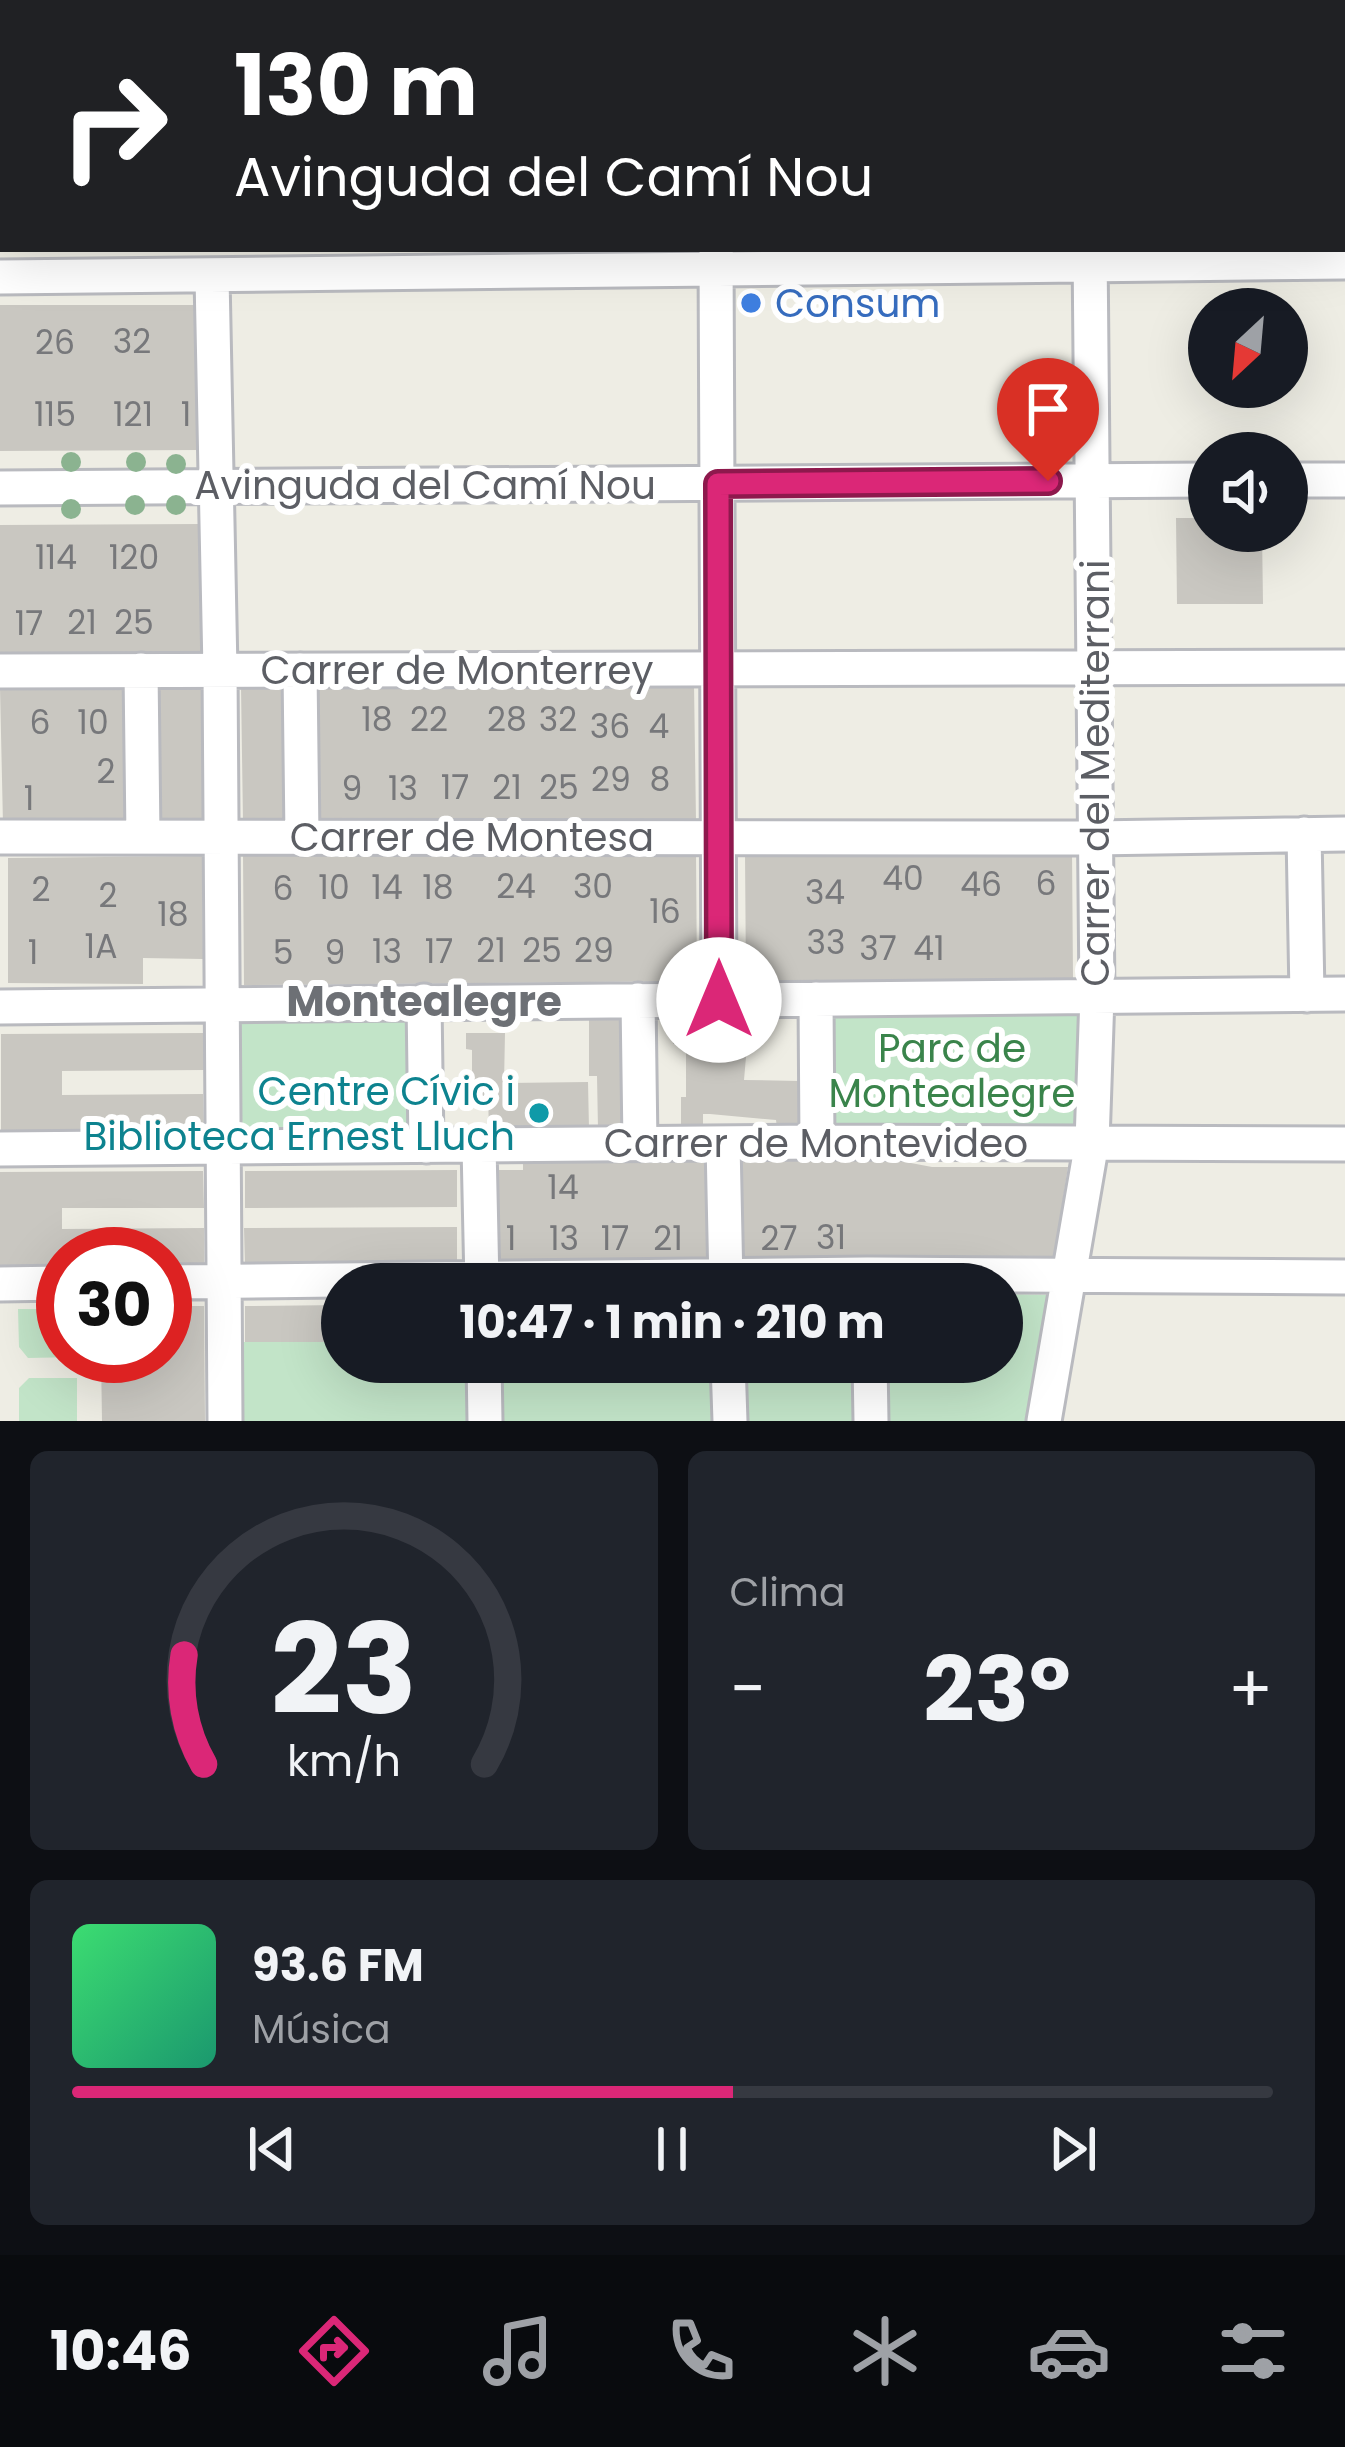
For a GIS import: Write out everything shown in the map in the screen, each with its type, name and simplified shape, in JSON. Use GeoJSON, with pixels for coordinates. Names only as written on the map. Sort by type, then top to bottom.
{"type":"FeatureCollection","features":[{"type":"Feature","properties":{"kind":"street"},"geometry":{"type":"LineString","coordinates":[[0,277],[172,263],[212,277],[620,259],[1090,257],[1345,262]]}},
{"type":"Feature","properties":{"kind":"street","name":"Carrer del Mediterrani"},"geometry":{"type":"LineString","coordinates":[[1044,1421],[1092,1142],[1096,996],[1090,257]]}},
{"type":"Feature","properties":{"kind":"street"},"geometry":{"type":"LineString","coordinates":[[716,259],[719,1000]]}},
{"type":"Feature","properties":{"kind":"street"},"geometry":{"type":"LineString","coordinates":[[212,277],[224,1003],[224,1421]]}},
{"type":"Feature","properties":{"kind":"street","name":"Avinguda del Camí Nou"},"geometry":{"type":"LineString","coordinates":[[0,488],[1188,480]]}},
{"type":"Feature","properties":{"kind":"street"},"geometry":{"type":"LineString","coordinates":[[1308,480],[1345,480]]}},
{"type":"Feature","properties":{"kind":"street","name":"Carrer de Monterrey"},"geometry":{"type":"LineString","coordinates":[[0,671],[1345,667]]}},
{"type":"Feature","properties":{"kind":"street"},"geometry":{"type":"LineString","coordinates":[[141,670],[143,837]]}},
{"type":"Feature","properties":{"kind":"street"},"geometry":{"type":"LineString","coordinates":[[300,670],[302,838]]}},
{"type":"Feature","properties":{"kind":"street","name":"Carrer de Montesa"},"geometry":{"type":"LineString","coordinates":[[0,837],[1345,834]]}},
{"type":"Feature","properties":{"kind":"street"},"geometry":{"type":"LineString","coordinates":[[1304,835],[1307,994]]}},
{"type":"Feature","properties":{"kind":"street"},"geometry":{"type":"LineString","coordinates":[[0,1007],[1345,994]]}},
{"type":"Feature","properties":{"kind":"street"},"geometry":{"type":"LineString","coordinates":[[816,999],[817,1142]]}},
{"type":"Feature","properties":{"kind":"street"},"geometry":{"type":"LineString","coordinates":[[638,1000],[640,1144]]}},
{"type":"Feature","properties":{"kind":"street"},"geometry":{"type":"LineString","coordinates":[[424,1001],[425,1146]]}},
{"type":"Feature","properties":{"kind":"street"},"geometry":{"type":"LineString","coordinates":[[724,1143],[725,1263]]}},
{"type":"Feature","properties":{"kind":"street","name":"Carrer de Montevideo"},"geometry":{"type":"LineString","coordinates":[[0,1148],[1345,1144]]}},
{"type":"Feature","properties":{"kind":"street"},"geometry":{"type":"LineString","coordinates":[[479,1146],[482,1263]]}},
{"type":"Feature","properties":{"kind":"street"},"geometry":{"type":"LineString","coordinates":[[1023,1276],[1345,1277]]}},
{"type":"Feature","properties":{"kind":"street"},"geometry":{"type":"LineString","coordinates":[[192,1282],[321,1281]]}},
{"type":"Feature","properties":{"kind":"street"},"geometry":{"type":"LineString","coordinates":[[0,1284],[36,1283]]}},
{"type":"Feature","properties":{"kind":"street"},"geometry":{"type":"LineString","coordinates":[[484,1383],[485,1421]]}},
{"type":"Feature","properties":{"kind":"street"},"geometry":{"type":"LineString","coordinates":[[729,1383],[730,1421]]}},
{"type":"Feature","properties":{"kind":"street"},"geometry":{"type":"LineString","coordinates":[[870,1383],[871,1421]]}},
{"type":"Feature","properties":{"kind":"green space","name":"Parc de Montealegre"},"geometry":{"type":"Polygon","coordinates":[[[823,1010],[1080,1010],[1080,1132],[823,1132],[823,1010]]]}},
{"type":"Feature","properties":{"kind":"green space"},"geometry":{"type":"Polygon","coordinates":[[[409,1012],[410,1132],[239,1134],[237,1014],[409,1012]]]}},
{"type":"Feature","properties":{"kind":"green space"},"geometry":{"type":"Polygon","coordinates":[[[1023,1294],[1049,1295],[1034,1421],[874,1421],[877,1383],[1023,1383],[1023,1294]]]}},
{"type":"Feature","properties":{"kind":"green space"},"geometry":{"type":"Polygon","coordinates":[[[18,1309],[36,1309],[36,1358],[28,1358],[19,1347],[18,1309]]]}},
{"type":"Feature","properties":{"kind":"green space"},"geometry":{"type":"Polygon","coordinates":[[[241,1342],[321,1342],[321,1383],[478,1383],[478,1421],[241,1421],[241,1342]]]}},
{"type":"Feature","properties":{"kind":"green space"},"geometry":{"type":"Polygon","coordinates":[[[29,1378],[36,1378],[36,1383],[77,1383],[77,1421],[19,1421],[19,1388],[29,1378]]]}},
{"type":"Feature","properties":{"kind":"green space"},"geometry":{"type":"Polygon","coordinates":[[[490,1383],[719,1383],[719,1421],[491,1421],[490,1383]]]}},
{"type":"Feature","properties":{"kind":"green space"},"geometry":{"type":"Polygon","coordinates":[[[734,1383],[856,1383],[856,1421],[735,1421],[734,1383]]]}},
{"type":"Feature","properties":{"kind":"building"},"geometry":{"type":"Polygon","coordinates":[[[0,305],[199,305],[199,450],[0,451],[0,305]]]}},
{"type":"Feature","properties":{"kind":"building"},"geometry":{"type":"Polygon","coordinates":[[[1176,518],[1188,518],[1188,552],[1262,552],[1263,604],[1177,604],[1176,518]]]}},
{"type":"Feature","properties":{"kind":"building"},"geometry":{"type":"Polygon","coordinates":[[[200,524],[201,654],[0,655],[0,525],[200,524]]]}},
{"type":"Feature","properties":{"kind":"building"},"geometry":{"type":"Polygon","coordinates":[[[694,684],[696,821],[313,822],[311,685],[694,684]]]}},
{"type":"Feature","properties":{"kind":"building"},"geometry":{"type":"Polygon","coordinates":[[[291,685],[292,822],[243,823],[241,686],[291,685]]]}},
{"type":"Feature","properties":{"kind":"building"},"geometry":{"type":"Polygon","coordinates":[[[152,686],[201,686],[203,824],[153,823],[152,686]]]}},
{"type":"Feature","properties":{"kind":"building"},"geometry":{"type":"Polygon","coordinates":[[[131,687],[132,823],[3,824],[0,688],[131,687]]]}},
{"type":"Feature","properties":{"kind":"building"},"geometry":{"type":"Polygon","coordinates":[[[1072,850],[1073,979],[746,981],[745,853],[1072,850]]]}},
{"type":"Feature","properties":{"kind":"building"},"geometry":{"type":"Polygon","coordinates":[[[696,853],[697,981],[244,985],[243,855],[696,853]]]}},
{"type":"Feature","properties":{"kind":"building"},"geometry":{"type":"Polygon","coordinates":[[[202,856],[203,959],[143,958],[143,984],[8,983],[8,858],[202,856]]]}},
{"type":"Feature","properties":{"kind":"building"},"geometry":{"type":"Polygon","coordinates":[[[589,1018],[619,1018],[619,1029],[628,1029],[628,1128],[598,1129],[597,1076],[589,1076],[589,1018]]]}},
{"type":"Feature","properties":{"kind":"building"},"geometry":{"type":"Polygon","coordinates":[[[673,1031],[748,1034],[744,1080],[799,1081],[799,1128],[777,1128],[776,1120],[703,1114],[703,1128],[681,1128],[686,1044],[673,1044],[673,1031]]]}},
{"type":"Feature","properties":{"kind":"building"},"geometry":{"type":"Polygon","coordinates":[[[204,1033],[204,1070],[62,1071],[62,1095],[203,1094],[204,1130],[1,1132],[1,1034],[204,1033]]]}},
{"type":"Feature","properties":{"kind":"building","name":"Centre Cívic i Biblioteca Ernest Lluch"},"geometry":{"type":"Polygon","coordinates":[[[466,1033],[505,1033],[504,1083],[588,1082],[589,1129],[489,1129],[488,1097],[472,1098],[472,1050],[466,1049],[466,1033]]]}},
{"type":"Feature","properties":{"kind":"building"},"geometry":{"type":"Polygon","coordinates":[[[895,1160],[932,1167],[1068,1167],[1053,1263],[739,1263],[739,1161],[895,1160]]]}},
{"type":"Feature","properties":{"kind":"building"},"geometry":{"type":"Polygon","coordinates":[[[706,1161],[707,1263],[498,1263],[497,1170],[523,1170],[523,1162],[706,1161]]]}},
{"type":"Feature","properties":{"kind":"building"},"geometry":{"type":"Polygon","coordinates":[[[457,1170],[457,1207],[245,1208],[245,1171],[457,1170]]]}},
{"type":"Feature","properties":{"kind":"building"},"geometry":{"type":"Polygon","coordinates":[[[203,1171],[204,1208],[62,1208],[62,1227],[36,1227],[36,1265],[0,1266],[0,1172],[203,1171]]]}},
{"type":"Feature","properties":{"kind":"building"},"geometry":{"type":"Polygon","coordinates":[[[457,1227],[457,1263],[245,1266],[244,1228],[457,1227]]]}},
{"type":"Feature","properties":{"kind":"building"},"geometry":{"type":"Polygon","coordinates":[[[192,1228],[204,1228],[204,1265],[192,1265],[192,1228]]]}},
{"type":"Feature","properties":{"kind":"building"},"geometry":{"type":"Polygon","coordinates":[[[321,1305],[321,1342],[245,1342],[245,1306],[321,1305]]]}},
{"type":"Feature","properties":{"kind":"building"},"geometry":{"type":"Polygon","coordinates":[[[192,1306],[204,1306],[205,1421],[102,1421],[101,1383],[192,1383],[192,1306]]]}},
{"type":"Feature","properties":{"kind":"place","name":"Consum"},"geometry":{"type":"Point","coordinates":[751,303]}},
{"type":"Feature","properties":{"kind":"place","name":"Centre Cívic i Biblioteca Ernest Lluch"},"geometry":{"type":"Point","coordinates":[539,1113]}},
{"type":"Feature","properties":{"kind":"district","name":"Montealegre"},"geometry":{"type":"Point","coordinates":[424,1001]}},
{"type":"Feature","properties":{"kind":"route"},"geometry":{"type":"LineString","coordinates":[[719,1000],[718,484],[1048,481]]}}]}
